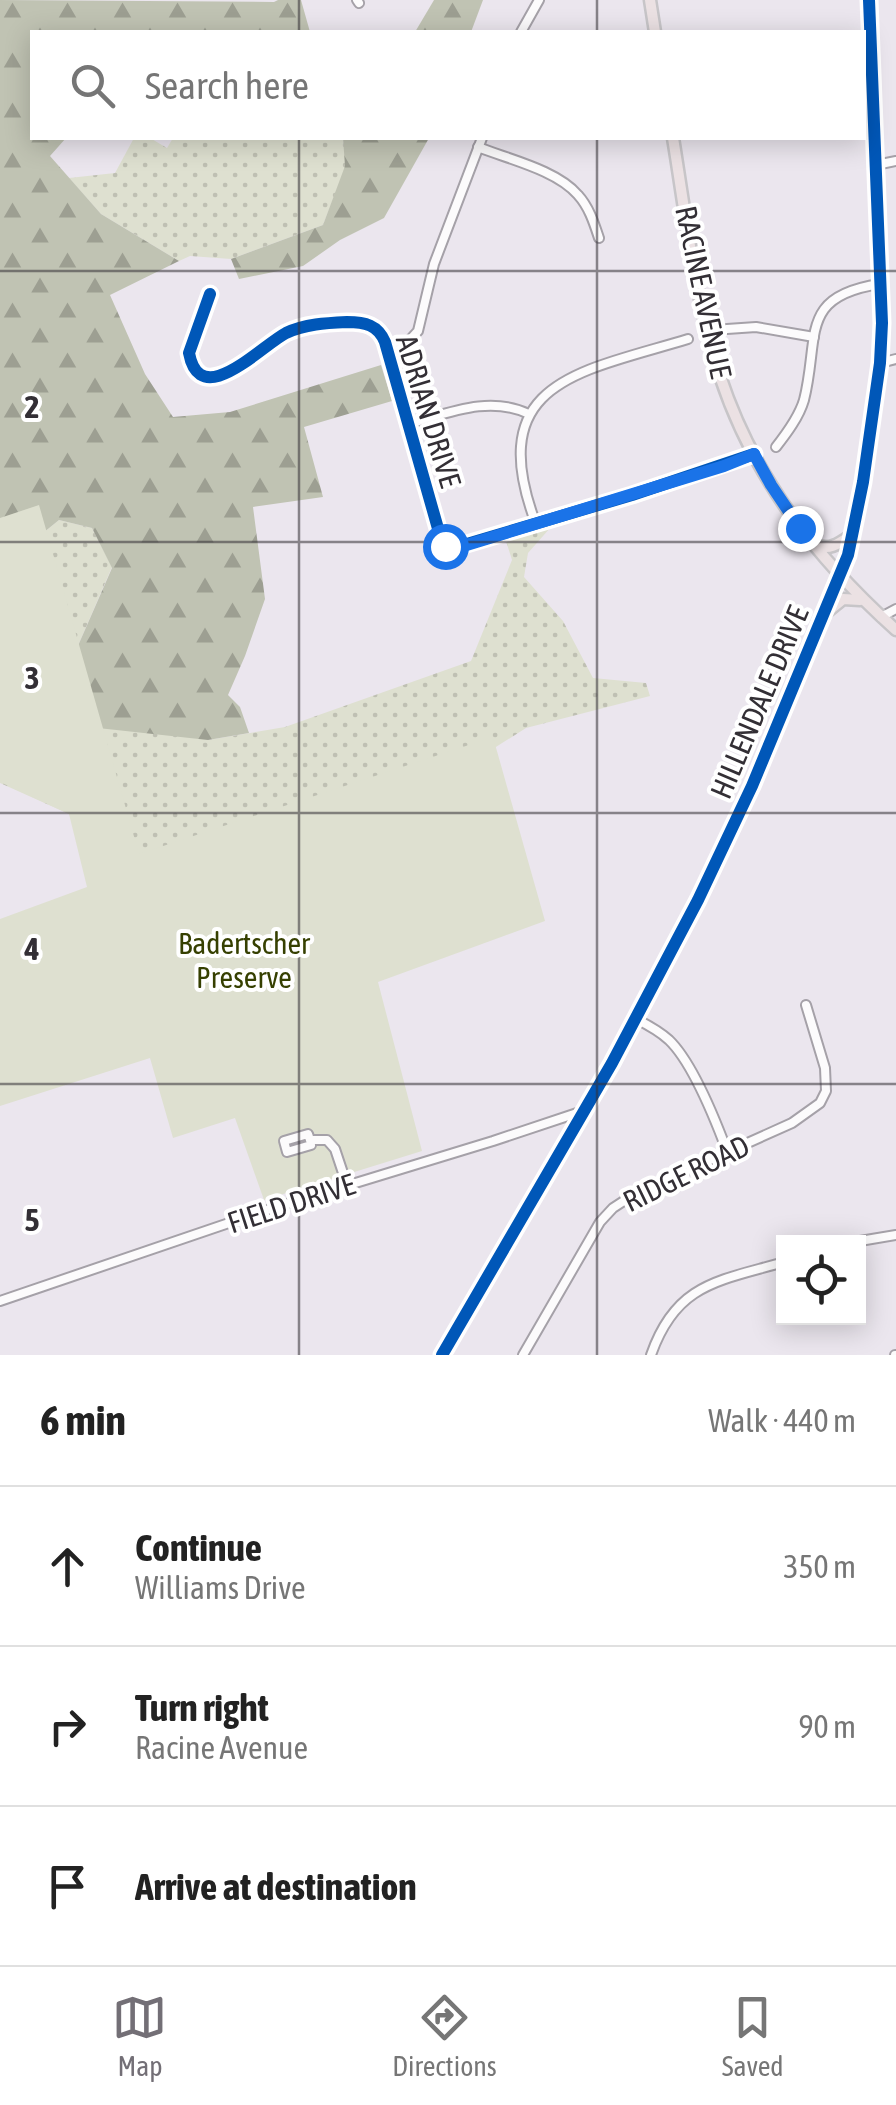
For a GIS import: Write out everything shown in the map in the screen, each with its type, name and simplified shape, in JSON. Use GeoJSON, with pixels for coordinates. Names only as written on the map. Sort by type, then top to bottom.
{"type":"FeatureCollection","features":[{"type":"Feature","properties":{"kind":"main road"},"geometry":{"type":"LineString","coordinates":[[650,0],[655,30]]}},
{"type":"Feature","properties":{"kind":"main road","name":"RACINE AVENUE"},"geometry":{"type":"LineString","coordinates":[[673,140],[700,294],[731,404],[771,485],[810,542],[864,602],[896,629]]}},
{"type":"Feature","properties":{"kind":"main road"},"geometry":{"type":"LineString","coordinates":[[810,542],[828,548],[853,534]]}},
{"type":"Feature","properties":{"kind":"main road"},"geometry":{"type":"LineString","coordinates":[[822,616],[843,599],[864,602]]}},
{"type":"Feature","properties":{"kind":"street"},"geometry":{"type":"LineString","coordinates":[[523,30],[539,0]]}},
{"type":"Feature","properties":{"kind":"street","name":"HILLENDALE DRIVE"},"geometry":{"type":"LineString","coordinates":[[442,1355],[636,1019],[728,838],[840,577],[863,482],[880,363],[868,0]]}},
{"type":"Feature","properties":{"kind":"street"},"geometry":{"type":"LineString","coordinates":[[388,350],[406,344],[418,331],[434,264],[481,140]]}},
{"type":"Feature","properties":{"kind":"street"},"geometry":{"type":"LineString","coordinates":[[478,148],[546,173],[567,185],[584,202],[599,238]]}},
{"type":"Feature","properties":{"kind":"street"},"geometry":{"type":"LineString","coordinates":[[876,165],[896,161]]}},
{"type":"Feature","properties":{"kind":"street"},"geometry":{"type":"LineString","coordinates":[[776,447],[797,418],[804,399],[814,337],[824,308],[852,289],[880,284]]}},
{"type":"Feature","properties":{"kind":"street","name":"ADRIAN DRIVE"},"geometry":{"type":"LineString","coordinates":[[210,294],[189,353],[194,368],[205,377],[220,377],[279,337],[312,325],[366,323],[378,330],[388,350],[439,532],[447,548],[536,524]]}},
{"type":"Feature","properties":{"kind":"street"},"geometry":{"type":"LineString","coordinates":[[727,329],[756,327],[814,337]]}},
{"type":"Feature","properties":{"kind":"street"},"geometry":{"type":"LineString","coordinates":[[688,340],[569,378],[551,389],[529,414],[520,460],[524,489],[536,524],[754,454]]}},
{"type":"Feature","properties":{"kind":"street"},"geometry":{"type":"LineString","coordinates":[[880,363],[896,359]]}},
{"type":"Feature","properties":{"kind":"street"},"geometry":{"type":"LineString","coordinates":[[409,424],[485,404],[529,414]]}},
{"type":"Feature","properties":{"kind":"street"},"geometry":{"type":"LineString","coordinates":[[881,617],[896,609]]}},
{"type":"Feature","properties":{"kind":"street","name":"RIDGE ROAD"},"geometry":{"type":"LineString","coordinates":[[523,1355],[588,1240],[612,1208],[636,1192],[800,1118],[824,1097],[825,1068],[806,1005]]}},
{"type":"Feature","properties":{"kind":"street"},"geometry":{"type":"LineString","coordinates":[[636,1019],[663,1035],[677,1049],[728,1150]]}},
{"type":"Feature","properties":{"kind":"street","name":"FIELD DRIVE"},"geometry":{"type":"LineString","coordinates":[[0,1301],[266,1210],[584,1112]]}},
{"type":"Feature","properties":{"kind":"street"},"geometry":{"type":"LineString","coordinates":[[310,1140],[326,1140],[334,1149],[347,1185]]}},
{"type":"Feature","properties":{"kind":"street"},"geometry":{"type":"LineString","coordinates":[[866,1240],[896,1235]]}},
{"type":"Feature","properties":{"kind":"street"},"geometry":{"type":"LineString","coordinates":[[652,1355],[666,1324],[692,1293],[776,1264]]}},
{"type":"Feature","properties":{"kind":"green space"},"geometry":{"type":"Polygon","coordinates":[[[0,0],[301,0],[309,30],[30,30],[30,140],[64,140],[50,156],[101,214],[179,261],[110,295],[145,374],[173,417],[230,412],[381,365],[392,401],[304,427],[323,497],[253,507],[265,599],[228,695],[240,707],[249,733],[208,740],[98,728],[77,648],[112,568],[92,528],[59,520],[22,550],[0,594],[0,0]]]}},
{"type":"Feature","properties":{"kind":"green space"},"geometry":{"type":"Polygon","coordinates":[[[434,0],[483,0],[472,30],[416,30],[434,0]]]}},
{"type":"Feature","properties":{"kind":"green space"},"geometry":{"type":"Polygon","coordinates":[[[133,140],[153,140],[167,148],[172,140],[343,140],[346,166],[323,225],[231,259],[190,256],[179,261],[101,214],[69,178],[115,173],[133,140]]]}},
{"type":"Feature","properties":{"kind":"green space"},"geometry":{"type":"Polygon","coordinates":[[[343,140],[428,140],[384,218],[340,240],[303,266],[239,279],[231,259],[323,225],[345,166],[343,140]]]}},
{"type":"Feature","properties":{"kind":"green space","name":"Badertscher Preserve"},"geometry":{"type":"Polygon","coordinates":[[[39,505],[139,854],[493,737],[545,921],[378,982],[422,1151],[264,1200],[235,1118],[173,1138],[150,1058],[0,1106],[0,919],[87,887],[69,814],[0,782],[0,518],[39,505]]]}},
{"type":"Feature","properties":{"kind":"green space"},"geometry":{"type":"Polygon","coordinates":[[[59,520],[92,528],[112,567],[77,648],[208,740],[285,727],[471,661],[512,560],[506,541],[551,527],[528,553],[524,577],[563,621],[593,678],[646,683],[650,696],[526,728],[477,759],[201,1031],[69,814],[0,783],[0,594],[22,550],[59,520]]]}},
{"type":"Feature","properties":{"kind":"cycle path"},"geometry":{"type":"LineString","coordinates":[[442,1355],[612,1063],[698,900],[752,786],[848,555],[863,482],[882,323],[869,0]]}},
{"type":"Feature","properties":{"kind":"cycle path"},"geometry":{"type":"LineString","coordinates":[[210,294],[189,353],[195,370],[205,377],[232,370],[286,333],[301,328],[354,322],[379,332],[439,532],[450,549],[754,454]]}},
{"type":"Feature","properties":{"kind":"route"},"geometry":{"type":"LineString","coordinates":[[445,546],[460,547],[754,454],[800,528]]}}]}
